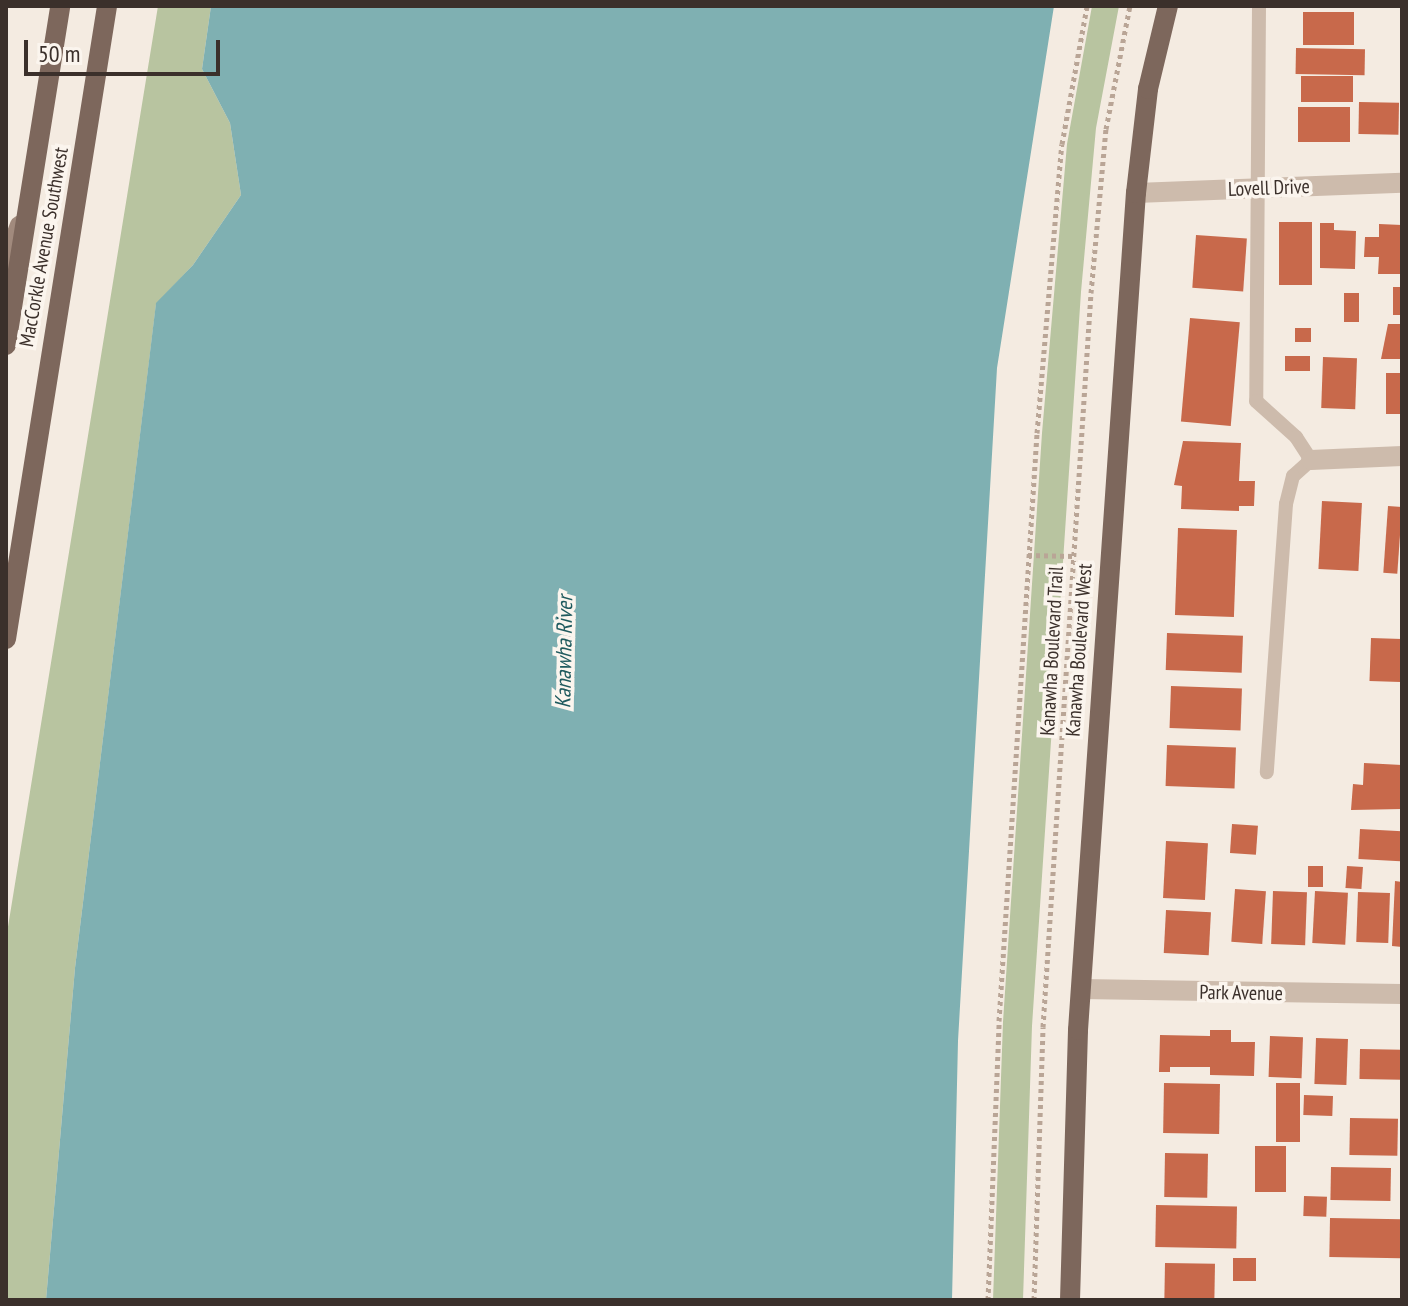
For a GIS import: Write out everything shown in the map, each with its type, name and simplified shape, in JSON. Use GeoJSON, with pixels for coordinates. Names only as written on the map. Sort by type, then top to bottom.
{"type":"FeatureCollection","features":[{"type":"Feature","properties":{"kind":"main road","name":"MacCorkle Avenue Southwest"},"geometry":{"type":"LineString","coordinates":[[6,345],[60,6]]}},
{"type":"Feature","properties":{"kind":"main road","name":"MacCorkle Avenue Southwest"},"geometry":{"type":"LineString","coordinates":[[6,639],[32,455],[107,6]]}},
{"type":"Feature","properties":{"kind":"main road","name":"Kanawha Boulevard West"},"geometry":{"type":"LineString","coordinates":[[1070,1300],[1081,989],[1136,193],[1148,89],[1168,6]]}},
{"type":"Feature","properties":{"kind":"main road"},"geometry":{"type":"LineString","coordinates":[[6,263],[29,203]]}},
{"type":"Feature","properties":{"kind":"street","name":"Lovell Drive"},"geometry":{"type":"LineString","coordinates":[[1136,193],[1402,183]]}},
{"type":"Feature","properties":{"kind":"street"},"geometry":{"type":"LineString","coordinates":[[1311,460],[1402,456]]}},
{"type":"Feature","properties":{"kind":"street","name":"Park Avenue"},"geometry":{"type":"LineString","coordinates":[[1081,989],[1402,994]]}},
{"type":"Feature","properties":{"kind":"lane"},"geometry":{"type":"LineString","coordinates":[[1259,6],[1256,401],[1296,437],[1311,460],[1293,476],[1286,504],[1267,772]]}},
{"type":"Feature","properties":{"kind":"path"},"geometry":{"type":"LineString","coordinates":[[988,1300],[999,1021],[1028,555],[1062,144],[1087,6]]}},
{"type":"Feature","properties":{"kind":"path","name":"Kanawha Boulevard Trail"},"geometry":{"type":"LineString","coordinates":[[1034,1300],[1043,1027],[1073,556],[1106,129],[1130,6]]}},
{"type":"Feature","properties":{"kind":"path"},"geometry":{"type":"LineString","coordinates":[[1028,555],[1073,556]]}},
{"type":"Feature","properties":{"kind":"green space"},"geometry":{"type":"Polygon","coordinates":[[[158,6],[211,6],[202,69],[230,123],[241,195],[193,265],[156,304],[75,968],[46,1300],[6,1300],[6,939],[158,6]]]}},
{"type":"Feature","properties":{"kind":"green space"},"geometry":{"type":"Polygon","coordinates":[[[1092,6],[1119,6],[1096,128],[1081,292],[1032,1026],[1023,1300],[993,1300],[1003,1022],[1042,433],[1067,144],[1092,6]]]}},
{"type":"Feature","properties":{"kind":"water","name":"Kanawha River"},"geometry":{"type":"Polygon","coordinates":[[[211,6],[1054,6],[997,368],[958,1041],[952,1300],[46,1300],[75,968],[156,303],[193,265],[241,195],[230,123],[202,69],[211,6]]]}},
{"type":"Feature","properties":{"kind":"building"},"geometry":{"type":"Polygon","coordinates":[[[1303,12],[1354,12],[1354,45],[1303,45],[1303,12]]]}},
{"type":"Feature","properties":{"kind":"building"},"geometry":{"type":"Polygon","coordinates":[[[1296,48],[1365,49],[1365,75],[1296,74],[1296,48]]]}},
{"type":"Feature","properties":{"kind":"building"},"geometry":{"type":"Polygon","coordinates":[[[1301,76],[1353,76],[1353,102],[1301,102],[1301,76]]]}},
{"type":"Feature","properties":{"kind":"building"},"geometry":{"type":"Polygon","coordinates":[[[1359,102],[1399,103],[1398,135],[1358,134],[1359,102]]]}},
{"type":"Feature","properties":{"kind":"building"},"geometry":{"type":"Polygon","coordinates":[[[1298,107],[1350,107],[1350,142],[1298,142],[1298,107]]]}},
{"type":"Feature","properties":{"kind":"building"},"geometry":{"type":"Polygon","coordinates":[[[1279,222],[1312,222],[1312,285],[1279,285],[1279,222]]]}},
{"type":"Feature","properties":{"kind":"building"},"geometry":{"type":"Polygon","coordinates":[[[1320,223],[1334,223],[1334,230],[1356,231],[1355,269],[1320,268],[1320,223]]]}},
{"type":"Feature","properties":{"kind":"building"},"geometry":{"type":"Polygon","coordinates":[[[1379,224],[1402,225],[1402,274],[1378,274],[1379,257],[1364,257],[1365,237],[1379,237],[1379,224]]]}},
{"type":"Feature","properties":{"kind":"building"},"geometry":{"type":"Polygon","coordinates":[[[1196,235],[1247,239],[1243,291],[1192,288],[1196,235]]]}},
{"type":"Feature","properties":{"kind":"building"},"geometry":{"type":"Polygon","coordinates":[[[1393,287],[1402,287],[1402,315],[1393,315],[1393,287]]]}},
{"type":"Feature","properties":{"kind":"building"},"geometry":{"type":"Polygon","coordinates":[[[1344,293],[1359,293],[1359,322],[1344,322],[1344,293]]]}},
{"type":"Feature","properties":{"kind":"building"},"geometry":{"type":"Polygon","coordinates":[[[1190,318],[1240,322],[1231,426],[1181,422],[1190,318]]]}},
{"type":"Feature","properties":{"kind":"building"},"geometry":{"type":"Polygon","coordinates":[[[1388,324],[1402,324],[1402,359],[1381,359],[1388,324]]]}},
{"type":"Feature","properties":{"kind":"building"},"geometry":{"type":"Polygon","coordinates":[[[1295,328],[1311,328],[1311,342],[1295,342],[1295,328]]]}},
{"type":"Feature","properties":{"kind":"building"},"geometry":{"type":"Polygon","coordinates":[[[1285,356],[1310,356],[1310,371],[1285,371],[1285,356]]]}},
{"type":"Feature","properties":{"kind":"building"},"geometry":{"type":"Polygon","coordinates":[[[1323,357],[1357,358],[1355,409],[1321,408],[1323,357]]]}},
{"type":"Feature","properties":{"kind":"building"},"geometry":{"type":"Polygon","coordinates":[[[1386,373],[1402,373],[1402,414],[1386,414],[1386,373]]]}},
{"type":"Feature","properties":{"kind":"building"},"geometry":{"type":"Polygon","coordinates":[[[1183,441],[1241,443],[1239,481],[1255,481],[1254,506],[1239,506],[1239,511],[1181,509],[1182,486],[1174,485],[1183,441]]]}},
{"type":"Feature","properties":{"kind":"building"},"geometry":{"type":"Polygon","coordinates":[[[1322,501],[1362,503],[1358,571],[1318,569],[1322,501]]]}},
{"type":"Feature","properties":{"kind":"building"},"geometry":{"type":"Polygon","coordinates":[[[1388,506],[1402,507],[1397,574],[1383,573],[1388,506]]]}},
{"type":"Feature","properties":{"kind":"building"},"geometry":{"type":"Polygon","coordinates":[[[1178,528],[1237,530],[1234,617],[1175,615],[1178,528]]]}},
{"type":"Feature","properties":{"kind":"building"},"geometry":{"type":"Polygon","coordinates":[[[1167,633],[1243,636],[1242,673],[1166,670],[1167,633]]]}},
{"type":"Feature","properties":{"kind":"building"},"geometry":{"type":"Polygon","coordinates":[[[1371,638],[1402,639],[1400,682],[1369,681],[1371,638]]]}},
{"type":"Feature","properties":{"kind":"building"},"geometry":{"type":"Polygon","coordinates":[[[1171,686],[1242,688],[1240,730],[1170,728],[1171,686]]]}},
{"type":"Feature","properties":{"kind":"building"},"geometry":{"type":"Polygon","coordinates":[[[1167,745],[1236,747],[1235,788],[1166,786],[1167,745]]]}},
{"type":"Feature","properties":{"kind":"building"},"geometry":{"type":"Polygon","coordinates":[[[1364,763],[1402,765],[1402,809],[1351,810],[1353,784],[1363,785],[1364,763]]]}},
{"type":"Feature","properties":{"kind":"building"},"geometry":{"type":"Polygon","coordinates":[[[1232,824],[1258,826],[1256,855],[1230,853],[1232,824]]]}},
{"type":"Feature","properties":{"kind":"building"},"geometry":{"type":"Polygon","coordinates":[[[1360,829],[1402,831],[1400,861],[1358,859],[1360,829]]]}},
{"type":"Feature","properties":{"kind":"building"},"geometry":{"type":"Polygon","coordinates":[[[1166,841],[1208,843],[1205,900],[1163,898],[1166,841]]]}},
{"type":"Feature","properties":{"kind":"building"},"geometry":{"type":"Polygon","coordinates":[[[1308,866],[1323,866],[1323,887],[1308,887],[1308,866]]]}},
{"type":"Feature","properties":{"kind":"building"},"geometry":{"type":"Polygon","coordinates":[[[1347,866],[1363,867],[1361,889],[1345,888],[1347,866]]]}},
{"type":"Feature","properties":{"kind":"building"},"geometry":{"type":"Polygon","coordinates":[[[1395,881],[1402,882],[1402,947],[1392,946],[1395,881]]]}},
{"type":"Feature","properties":{"kind":"building"},"geometry":{"type":"Polygon","coordinates":[[[1235,889],[1266,891],[1262,944],[1231,942],[1235,889]]]}},
{"type":"Feature","properties":{"kind":"building"},"geometry":{"type":"Polygon","coordinates":[[[1273,891],[1307,892],[1305,945],[1271,944],[1273,891]]]}},
{"type":"Feature","properties":{"kind":"building"},"geometry":{"type":"Polygon","coordinates":[[[1315,891],[1348,893],[1345,945],[1312,943],[1315,891]]]}},
{"type":"Feature","properties":{"kind":"building"},"geometry":{"type":"Polygon","coordinates":[[[1358,892],[1390,893],[1388,943],[1356,942],[1358,892]]]}},
{"type":"Feature","properties":{"kind":"building"},"geometry":{"type":"Polygon","coordinates":[[[1166,910],[1211,912],[1209,955],[1164,953],[1166,910]]]}},
{"type":"Feature","properties":{"kind":"building"},"geometry":{"type":"Polygon","coordinates":[[[1210,1030],[1231,1030],[1231,1042],[1255,1042],[1254,1076],[1210,1075],[1210,1067],[1170,1067],[1170,1072],[1159,1072],[1160,1035],[1210,1036],[1210,1030]]]}},
{"type":"Feature","properties":{"kind":"building"},"geometry":{"type":"Polygon","coordinates":[[[1270,1036],[1303,1037],[1302,1078],[1269,1077],[1270,1036]]]}},
{"type":"Feature","properties":{"kind":"building"},"geometry":{"type":"Polygon","coordinates":[[[1316,1038],[1348,1039],[1346,1085],[1314,1084],[1316,1038]]]}},
{"type":"Feature","properties":{"kind":"building"},"geometry":{"type":"Polygon","coordinates":[[[1360,1049],[1402,1050],[1401,1080],[1359,1079],[1360,1049]]]}},
{"type":"Feature","properties":{"kind":"building"},"geometry":{"type":"Polygon","coordinates":[[[1164,1083],[1220,1084],[1219,1134],[1163,1133],[1164,1083]]]}},
{"type":"Feature","properties":{"kind":"building"},"geometry":{"type":"Polygon","coordinates":[[[1276,1083],[1300,1083],[1300,1142],[1276,1142],[1276,1083]]]}},
{"type":"Feature","properties":{"kind":"building"},"geometry":{"type":"Polygon","coordinates":[[[1304,1095],[1333,1096],[1332,1116],[1303,1115],[1304,1095]]]}},
{"type":"Feature","properties":{"kind":"building"},"geometry":{"type":"Polygon","coordinates":[[[1350,1118],[1398,1119],[1397,1156],[1349,1155],[1350,1118]]]}},
{"type":"Feature","properties":{"kind":"building"},"geometry":{"type":"Polygon","coordinates":[[[1255,1146],[1286,1146],[1286,1192],[1255,1192],[1255,1146]]]}},
{"type":"Feature","properties":{"kind":"building"},"geometry":{"type":"Polygon","coordinates":[[[1165,1153],[1208,1154],[1207,1198],[1164,1197],[1165,1153]]]}},
{"type":"Feature","properties":{"kind":"building"},"geometry":{"type":"Polygon","coordinates":[[[1331,1167],[1391,1168],[1390,1201],[1330,1200],[1331,1167]]]}},
{"type":"Feature","properties":{"kind":"building"},"geometry":{"type":"Polygon","coordinates":[[[1304,1196],[1327,1197],[1326,1217],[1303,1216],[1304,1196]]]}},
{"type":"Feature","properties":{"kind":"building"},"geometry":{"type":"Polygon","coordinates":[[[1156,1205],[1237,1206],[1236,1248],[1155,1247],[1156,1205]]]}},
{"type":"Feature","properties":{"kind":"building"},"geometry":{"type":"Polygon","coordinates":[[[1330,1218],[1401,1219],[1400,1258],[1329,1257],[1330,1218]]]}},
{"type":"Feature","properties":{"kind":"building"},"geometry":{"type":"Polygon","coordinates":[[[1233,1258],[1256,1258],[1256,1281],[1233,1281],[1233,1258]]]}},
{"type":"Feature","properties":{"kind":"building"},"geometry":{"type":"Polygon","coordinates":[[[1165,1263],[1215,1264],[1214,1300],[1164,1300],[1165,1263]]]}}]}
